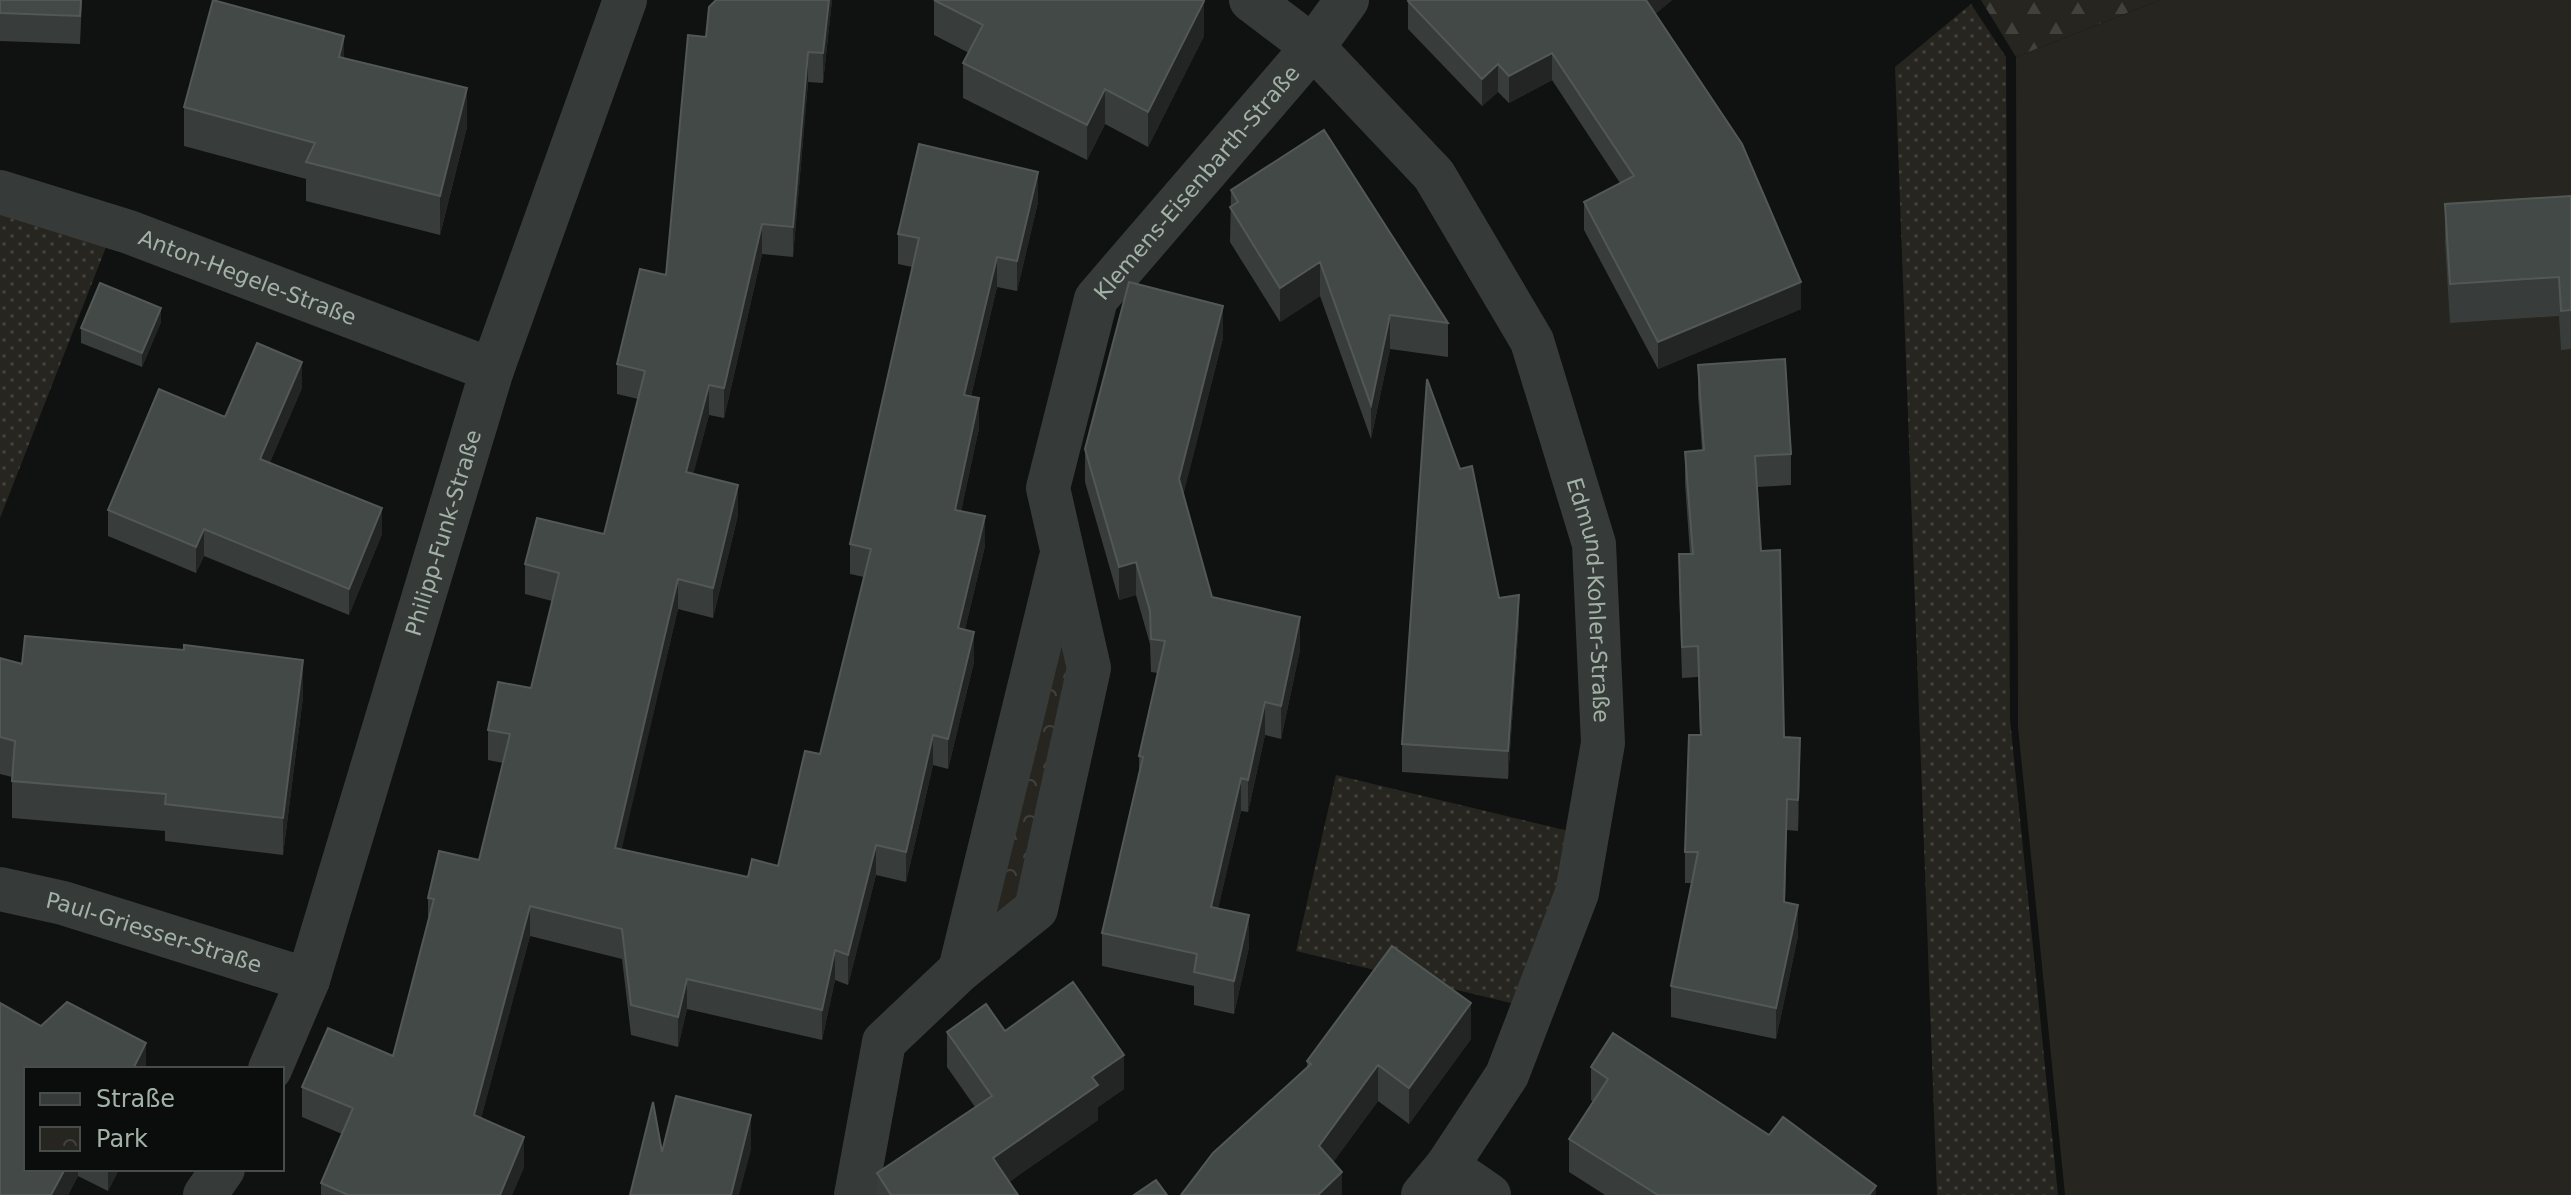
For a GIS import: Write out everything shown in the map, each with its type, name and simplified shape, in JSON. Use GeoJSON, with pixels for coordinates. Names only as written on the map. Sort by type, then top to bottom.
{"type":"FeatureCollection","features":[{"type":"Feature","properties":{"kind":"street","name":"Philipp-Funk-Straße"},"geometry":{"type":"LineString","coordinates":[[271,1067],[308,980],[492,370],[625,0]]}},
{"type":"Feature","properties":{"kind":"street","name":"Edmund-Kohler-Straße"},"geometry":{"type":"LineString","coordinates":[[1251,0],[1313,47],[1434,175],[1532,341],[1594,544],[1603,743],[1577,893],[1507,1075],[1435,1181]]}},
{"type":"Feature","properties":{"kind":"street"},"geometry":{"type":"LineString","coordinates":[[1313,47],[1347,0]]}},
{"type":"Feature","properties":{"kind":"street","name":"Klemens-Eisenbarth-Straße"},"geometry":{"type":"LineString","coordinates":[[856,1195],[884,1042],[960,970],[1036,909],[1089,668],[1048,488],[1096,299],[1313,47]]}},
{"type":"Feature","properties":{"kind":"street","name":"Anton-Hegele-Straße"},"geometry":{"type":"LineString","coordinates":[[0,192],[129,232],[492,370]]}},
{"type":"Feature","properties":{"kind":"street"},"geometry":{"type":"LineString","coordinates":[[960,970],[1062,551]]}},
{"type":"Feature","properties":{"kind":"street","name":"Paul-Griesser-Straße"},"geometry":{"type":"LineString","coordinates":[[0,889],[63,903],[308,980]]}},
{"type":"Feature","properties":{"kind":"street"},"geometry":{"type":"LineString","coordinates":[[205,1195],[222,1171]]}},
{"type":"Feature","properties":{"kind":"street"},"geometry":{"type":"LineString","coordinates":[[1435,1181],[1489,1195]]}},
{"type":"Feature","properties":{"kind":"green space"},"geometry":{"type":"Polygon","coordinates":[[[1981,0],[2160,0],[2016,57],[1981,0]]]}},
{"type":"Feature","properties":{"kind":"green space"},"geometry":{"type":"Polygon","coordinates":[[[2160,0],[2571,0],[2571,1195],[2065,1195],[2018,727],[2016,57],[2160,0]]]}},
{"type":"Feature","properties":{"kind":"green space"},"geometry":{"type":"Polygon","coordinates":[[[1971,4],[2006,57],[2010,719],[2058,1195],[1937,1195],[1895,67],[1971,4]]]}},
{"type":"Feature","properties":{"kind":"green space"},"geometry":{"type":"Polygon","coordinates":[[[0,205],[108,242],[0,518],[0,205]]]}},
{"type":"Feature","properties":{"kind":"green space"},"geometry":{"type":"Polygon","coordinates":[[[1062,551],[1089,668],[1036,909],[960,970],[1062,551]]]}},
{"type":"Feature","properties":{"kind":"green space"},"geometry":{"type":"Polygon","coordinates":[[[1336,775],[1573,832],[1523,1006],[1296,951],[1336,775]]]}},
{"type":"Feature","properties":{"kind":"building"},"geometry":{"type":"Polygon","coordinates":[[[0,0],[81,0],[80,16],[0,13],[0,0]]]}},
{"type":"Feature","properties":{"kind":"building"},"geometry":{"type":"Polygon","coordinates":[[[213,0],[344,36],[339,57],[467,88],[440,196],[306,162],[315,143],[184,107],[213,0]]]}},
{"type":"Feature","properties":{"kind":"building"},"geometry":{"type":"Polygon","coordinates":[[[716,0],[829,0],[823,53],[808,52],[793,227],[762,224],[724,388],[709,385],[686,472],[738,485],[713,588],[678,579],[615,848],[748,877],[752,859],[778,866],[805,751],[820,754],[871,549],[850,544],[919,238],[898,234],[919,144],[1038,172],[1017,261],[997,257],[964,395],[979,398],[955,510],[985,516],[958,628],[974,632],[948,739],[933,735],[906,852],[876,845],[848,955],[835,950],[822,1010],[687,979],[678,1017],[631,1005],[622,929],[530,906],[474,1115],[524,1137],[500,1195],[348,1195],[321,1183],[353,1108],[302,1087],[328,1028],[393,1056],[434,899],[428,898],[439,851],[479,860],[510,734],[488,730],[498,682],[531,688],[559,573],[525,564],[537,518],[604,534],[645,371],[617,364],[640,269],[666,275],[688,35],[706,37],[709,7],[716,0]]]}},
{"type":"Feature","properties":{"kind":"building"},"geometry":{"type":"Polygon","coordinates":[[[934,0],[1204,1],[1148,112],[1105,89],[1087,125],[963,63],[983,25],[934,0]]]}},
{"type":"Feature","properties":{"kind":"building"},"geometry":{"type":"Polygon","coordinates":[[[1409,0],[1646,0],[1742,144],[1801,282],[1658,342],[1584,202],[1634,176],[1552,53],[1509,76],[1498,64],[1482,79],[1409,0]]]}},
{"type":"Feature","properties":{"kind":"building"},"geometry":{"type":"Polygon","coordinates":[[[1324,130],[1448,323],[1390,315],[1371,405],[1320,262],[1280,288],[1230,207],[1238,202],[1231,190],[1324,130]]]}},
{"type":"Feature","properties":{"kind":"building"},"geometry":{"type":"Polygon","coordinates":[[[2571,196],[2571,310],[2561,311],[2559,277],[2450,284],[2445,204],[2571,196]]]}},
{"type":"Feature","properties":{"kind":"building"},"geometry":{"type":"Polygon","coordinates":[[[1129,282],[1223,306],[1179,479],[1212,597],[1300,617],[1281,706],[1265,702],[1248,780],[1241,778],[1211,907],[1249,915],[1234,981],[1194,972],[1197,954],[1102,933],[1143,757],[1139,756],[1165,641],[1151,639],[1150,611],[1136,562],[1119,567],[1085,449],[1129,282]]]}},
{"type":"Feature","properties":{"kind":"building"},"geometry":{"type":"Polygon","coordinates":[[[100,283],[161,308],[142,353],[81,328],[100,283]]]}},
{"type":"Feature","properties":{"kind":"building"},"geometry":{"type":"Polygon","coordinates":[[[257,343],[302,362],[260,459],[382,508],[349,589],[204,529],[196,547],[108,510],[159,389],[225,417],[257,343]]]}},
{"type":"Feature","properties":{"kind":"building"},"geometry":{"type":"Polygon","coordinates":[[[1785,359],[1791,454],[1755,456],[1761,551],[1780,550],[1784,737],[1800,738],[1798,800],[1787,799],[1784,902],[1798,905],[1776,1008],[1671,986],[1698,852],[1685,852],[1689,735],[1701,735],[1698,646],[1682,647],[1679,554],[1693,554],[1685,452],[1704,450],[1698,365],[1785,359]]]}},
{"type":"Feature","properties":{"kind":"building"},"geometry":{"type":"Polygon","coordinates":[[[1427,379],[1460,469],[1472,466],[1499,598],[1519,595],[1508,751],[1402,744],[1427,379]]]}},
{"type":"Feature","properties":{"kind":"building"},"geometry":{"type":"Polygon","coordinates":[[[25,636],[184,650],[184,645],[303,660],[283,818],[165,804],[166,794],[12,781],[15,741],[0,737],[0,658],[22,664],[25,636]]]}},
{"type":"Feature","properties":{"kind":"building"},"geometry":{"type":"Polygon","coordinates":[[[1392,946],[1471,1003],[1409,1088],[1378,1065],[1319,1146],[1342,1172],[1318,1195],[1181,1195],[1213,1153],[1311,1064],[1307,1061],[1392,946]]]}},
{"type":"Feature","properties":{"kind":"building"},"geometry":{"type":"Polygon","coordinates":[[[1073,982],[1124,1055],[1092,1077],[1098,1085],[993,1158],[1018,1195],[891,1195],[877,1173],[992,1096],[947,1032],[986,1004],[1005,1031],[1073,982]]]}},
{"type":"Feature","properties":{"kind":"building"},"geometry":{"type":"Polygon","coordinates":[[[67,1002],[146,1043],[134,1067],[24,1067],[24,1171],[64,1171],[51,1195],[0,1195],[0,1003],[41,1026],[67,1002]]]}},
{"type":"Feature","properties":{"kind":"building"},"geometry":{"type":"Polygon","coordinates":[[[1613,1033],[1769,1135],[1783,1117],[1876,1186],[1869,1195],[1658,1195],[1569,1139],[1608,1079],[1591,1067],[1613,1033]]]}},
{"type":"Feature","properties":{"kind":"building"},"geometry":{"type":"Polygon","coordinates":[[[676,1096],[751,1115],[731,1195],[630,1195],[653,1102],[662,1152],[676,1096]]]}},
{"type":"Feature","properties":{"kind":"building"},"geometry":{"type":"Polygon","coordinates":[[[1156,1180],[1167,1195],[1134,1195],[1156,1180]]]}}]}
